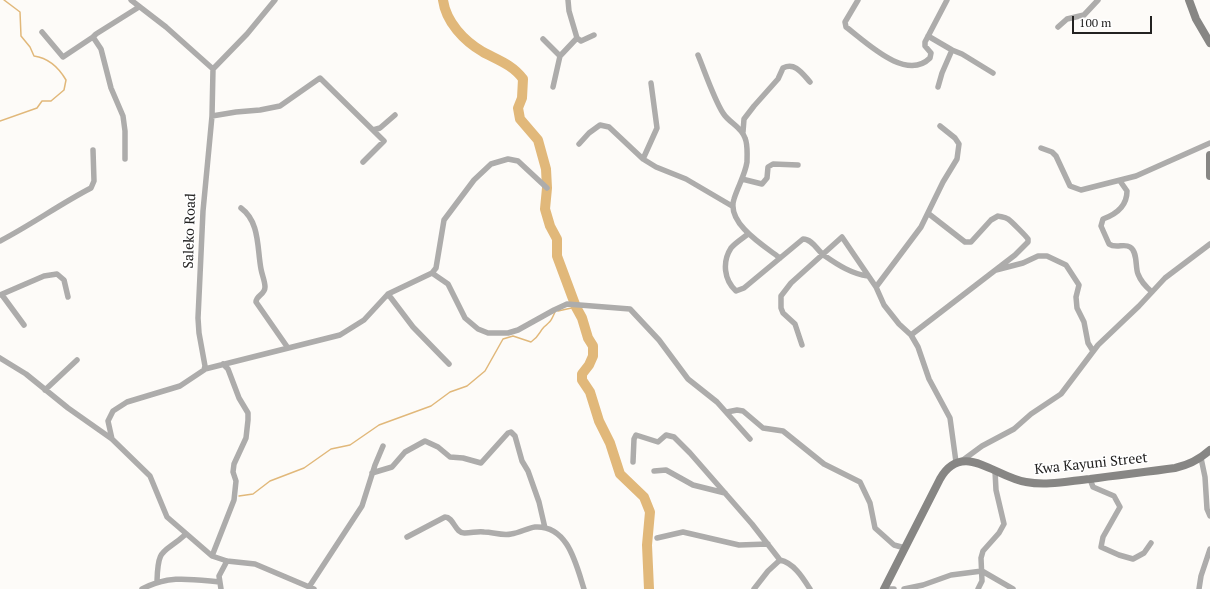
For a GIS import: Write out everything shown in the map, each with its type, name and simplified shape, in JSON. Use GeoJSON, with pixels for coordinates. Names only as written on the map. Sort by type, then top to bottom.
{"type":"FeatureCollection","features":[{"type":"Feature","properties":{"kind":"street"},"geometry":{"type":"LineString","coordinates":[[130,0],[166,27],[213,69],[247,34],[275,0]]}},
{"type":"Feature","properties":{"kind":"street"},"geometry":{"type":"LineString","coordinates":[[568,0],[569,11],[577,38],[581,41],[594,35]]}},
{"type":"Feature","properties":{"kind":"street"},"geometry":{"type":"LineString","coordinates":[[858,0],[844,24],[895,62],[911,66],[926,62],[931,56],[925,44],[947,0]]}},
{"type":"Feature","properties":{"kind":"street"},"geometry":{"type":"LineString","coordinates":[[1058,27],[1068,19],[1084,15],[1098,0]]}},
{"type":"Feature","properties":{"kind":"street"},"geometry":{"type":"LineString","coordinates":[[1189,0],[1196,19],[1210,43]]}},
{"type":"Feature","properties":{"kind":"street"},"geometry":{"type":"LineString","coordinates":[[42,32],[63,56],[139,7]]}},
{"type":"Feature","properties":{"kind":"street"},"geometry":{"type":"LineString","coordinates":[[928,36],[993,73]]}},
{"type":"Feature","properties":{"kind":"street"},"geometry":{"type":"LineString","coordinates":[[93,37],[101,49],[111,88],[123,116],[125,131],[125,159]]}},
{"type":"Feature","properties":{"kind":"street"},"geometry":{"type":"LineString","coordinates":[[553,87],[560,56],[577,38]]}},
{"type":"Feature","properties":{"kind":"street"},"geometry":{"type":"LineString","coordinates":[[543,39],[560,56]]}},
{"type":"Feature","properties":{"kind":"street"},"geometry":{"type":"LineString","coordinates":[[938,87],[942,73],[952,50]]}},
{"type":"Feature","properties":{"kind":"street"},"geometry":{"type":"LineString","coordinates":[[698,55],[724,114],[738,126],[746,139],[748,152],[746,169],[732,206]]}},
{"type":"Feature","properties":{"kind":"street"},"geometry":{"type":"LineString","coordinates":[[743,132],[744,119],[778,79],[783,68],[787,66],[796,67],[810,82]]}},
{"type":"Feature","properties":{"kind":"street","name":"Saleko Road"},"geometry":{"type":"LineString","coordinates":[[205,369],[198,318],[203,211],[212,116],[213,69]]}},
{"type":"Feature","properties":{"kind":"street"},"geometry":{"type":"LineString","coordinates":[[212,116],[280,106],[320,78],[384,141],[363,162]]}},
{"type":"Feature","properties":{"kind":"street"},"geometry":{"type":"LineString","coordinates":[[643,159],[657,128],[655,100],[651,84]]}},
{"type":"Feature","properties":{"kind":"street"},"geometry":{"type":"LineString","coordinates":[[373,130],[380,128],[395,115]]}},
{"type":"Feature","properties":{"kind":"street"},"geometry":{"type":"LineString","coordinates":[[579,144],[589,133],[600,125],[609,127],[643,159],[656,167],[686,179],[732,206],[735,214],[748,234],[780,258]]}},
{"type":"Feature","properties":{"kind":"street"},"geometry":{"type":"LineString","coordinates":[[876,287],[909,245],[929,214],[943,182],[958,159],[960,150],[955,138],[940,126]]}},
{"type":"Feature","properties":{"kind":"street"},"geometry":{"type":"LineString","coordinates":[[1041,148],[1052,152],[1056,156],[1068,184],[1075,190],[1081,190],[1136,176],[1210,142]]}},
{"type":"Feature","properties":{"kind":"street"},"geometry":{"type":"LineString","coordinates":[[0,241],[50,212],[73,196],[91,188],[94,181],[93,150]]}},
{"type":"Feature","properties":{"kind":"street"},"geometry":{"type":"LineString","coordinates":[[1210,155],[1210,176]]}},
{"type":"Feature","properties":{"kind":"street"},"geometry":{"type":"LineString","coordinates":[[112,439],[108,421],[113,411],[127,402],[180,386],[205,369],[340,335],[364,320],[388,294],[432,272],[436,268],[444,220],[474,180],[490,164],[508,159],[518,162],[547,188]]}},
{"type":"Feature","properties":{"kind":"street"},"geometry":{"type":"LineString","coordinates":[[742,179],[762,184],[766,178],[768,167],[773,164],[798,165]]}},
{"type":"Feature","properties":{"kind":"street"},"geometry":{"type":"LineString","coordinates":[[1120,181],[1127,191],[1126,200],[1118,212],[1104,219],[1101,226],[1109,244],[1112,247],[1131,247],[1135,253],[1138,274],[1146,287],[1152,292]]}},
{"type":"Feature","properties":{"kind":"street"},"geometry":{"type":"LineString","coordinates":[[241,208],[251,219],[260,250],[261,270],[265,288],[262,294],[257,298],[256,302],[288,348]]}},
{"type":"Feature","properties":{"kind":"street"},"geometry":{"type":"LineString","coordinates":[[911,335],[995,270],[1028,242],[1024,232],[1013,225],[1008,219],[998,216],[991,220],[971,242],[965,242],[929,214]]}},
{"type":"Feature","properties":{"kind":"street"},"geometry":{"type":"LineString","coordinates":[[748,234],[732,247],[725,273],[727,282],[736,291],[744,288],[804,239],[810,242],[823,255],[850,271],[868,276]]}},
{"type":"Feature","properties":{"kind":"street"},"geometry":{"type":"LineString","coordinates":[[802,346],[794,324],[782,313],[781,296],[790,283],[842,237],[876,287],[884,305],[899,324],[911,335],[918,347],[936,393],[950,418],[959,461]]}},
{"type":"Feature","properties":{"kind":"street"},"geometry":{"type":"LineString","coordinates":[[894,589],[884,589],[944,472],[982,446],[1014,429],[1031,414],[1061,394],[1076,377],[1093,351],[1165,278],[1210,244]]}},
{"type":"Feature","properties":{"kind":"street"},"geometry":{"type":"LineString","coordinates":[[995,270],[1018,265],[1042,255],[1066,265],[1079,285],[1076,297],[1077,308],[1084,322],[1088,343],[1093,351]]}},
{"type":"Feature","properties":{"kind":"street"},"geometry":{"type":"LineString","coordinates":[[432,272],[448,284],[465,318],[478,329],[488,333],[508,333],[518,330],[568,304],[580,304],[601,308],[623,308],[633,311],[659,340],[688,379],[707,393],[727,412],[750,439]]}},
{"type":"Feature","properties":{"kind":"street"},"geometry":{"type":"LineString","coordinates":[[24,325],[1,295],[44,276],[57,274],[64,280],[68,297]]}},
{"type":"Feature","properties":{"kind":"street"},"geometry":{"type":"LineString","coordinates":[[388,294],[413,327],[449,364]]}},
{"type":"Feature","properties":{"kind":"street"},"geometry":{"type":"LineString","coordinates":[[0,358],[26,374],[68,408],[112,439],[150,476],[165,513],[186,534],[212,556],[227,561],[255,564],[311,588],[362,506],[372,473],[383,446]]}},
{"type":"Feature","properties":{"kind":"street"},"geometry":{"type":"LineString","coordinates":[[45,390],[77,360]]}},
{"type":"Feature","properties":{"kind":"street"},"geometry":{"type":"LineString","coordinates":[[212,556],[234,500],[236,481],[233,472],[234,464],[246,438],[248,420],[248,413],[239,398],[228,369],[223,364]]}},
{"type":"Feature","properties":{"kind":"street"},"geometry":{"type":"LineString","coordinates":[[727,412],[737,410],[743,411],[763,428],[783,431],[824,464],[860,482],[870,503],[875,528],[894,545],[905,548]]}},
{"type":"Feature","properties":{"kind":"street"},"geometry":{"type":"LineString","coordinates":[[372,473],[392,467],[405,452],[424,441],[438,447],[450,458],[463,458],[481,463],[508,433],[512,432],[515,436],[522,461],[528,471],[539,502],[545,528]]}},
{"type":"Feature","properties":{"kind":"street"},"geometry":{"type":"LineString","coordinates":[[633,462],[634,439],[636,435],[638,434],[658,442],[663,436],[671,435],[690,453],[726,494],[780,560],[786,561],[795,569],[808,588]]}},
{"type":"Feature","properties":{"kind":"street","name":"Kwa Kayuni Street"},"geometry":{"type":"LineString","coordinates":[[959,461],[978,463],[1015,480],[1043,484],[1175,468],[1190,464],[1202,458],[1210,450]]}},
{"type":"Feature","properties":{"kind":"street"},"geometry":{"type":"LineString","coordinates":[[1202,458],[1207,509],[1210,516]]}},
{"type":"Feature","properties":{"kind":"street"},"geometry":{"type":"LineString","coordinates":[[654,471],[666,470],[693,485],[726,494]]}},
{"type":"Feature","properties":{"kind":"street"},"geometry":{"type":"LineString","coordinates":[[978,589],[982,581],[981,558],[983,551],[999,533],[1004,524],[996,490],[995,471]]}},
{"type":"Feature","properties":{"kind":"street"},"geometry":{"type":"LineString","coordinates":[[1090,479],[1093,487],[1114,496],[1120,507],[1103,537],[1101,543],[1103,549],[1133,559],[1144,552],[1151,543]]}},
{"type":"Feature","properties":{"kind":"street"},"geometry":{"type":"LineString","coordinates":[[407,537],[445,517],[450,519],[464,534],[484,532],[507,535],[533,527],[545,528],[563,536],[574,560],[584,589]]}},
{"type":"Feature","properties":{"kind":"street"},"geometry":{"type":"LineString","coordinates":[[657,538],[683,532],[739,545],[768,544]]}},
{"type":"Feature","properties":{"kind":"street"},"geometry":{"type":"LineString","coordinates":[[157,581],[158,560],[160,555],[186,534]]}},
{"type":"Feature","properties":{"kind":"street"},"geometry":{"type":"LineString","coordinates":[[1199,589],[1201,576],[1210,549]]}},
{"type":"Feature","properties":{"kind":"street"},"geometry":{"type":"LineString","coordinates":[[754,589],[768,570],[780,560]]}},
{"type":"Feature","properties":{"kind":"street"},"geometry":{"type":"LineString","coordinates":[[221,589],[219,576],[227,561]]}},
{"type":"Feature","properties":{"kind":"street"},"geometry":{"type":"LineString","coordinates":[[904,589],[923,585],[951,574],[982,571],[1013,589]]}},
{"type":"Feature","properties":{"kind":"street"},"geometry":{"type":"LineString","coordinates":[[142,589],[157,581],[184,579],[219,582]]}},
{"type":"Feature","properties":{"kind":"waterway"},"geometry":{"type":"LineString","coordinates":[[0,121],[37,108],[42,101],[51,101],[64,90],[66,80],[53,64],[34,56],[30,47],[21,36],[20,12],[4,0]]}},
{"type":"Feature","properties":{"kind":"waterway"},"geometry":{"type":"LineString","coordinates":[[443,0],[448,16],[463,37],[476,48],[510,66],[523,79],[522,98],[518,108],[520,119],[538,140],[546,169],[547,188],[545,209],[550,226],[557,239],[557,256],[576,307],[582,318],[588,338],[593,346],[593,356],[589,365],[582,374],[582,380],[590,392],[599,421],[610,443],[620,474],[644,497],[650,512],[647,545],[649,589]]}},
{"type":"Feature","properties":{"kind":"waterway"},"geometry":{"type":"LineString","coordinates":[[558,311],[576,307]]}},
{"type":"Feature","properties":{"kind":"waterway"},"geometry":{"type":"LineString","coordinates":[[239,496],[253,494],[270,481],[304,468],[331,449],[350,445],[379,425],[431,406],[450,392],[467,386],[485,371],[503,339],[513,336],[531,342],[551,321],[555,312]]}}]}
